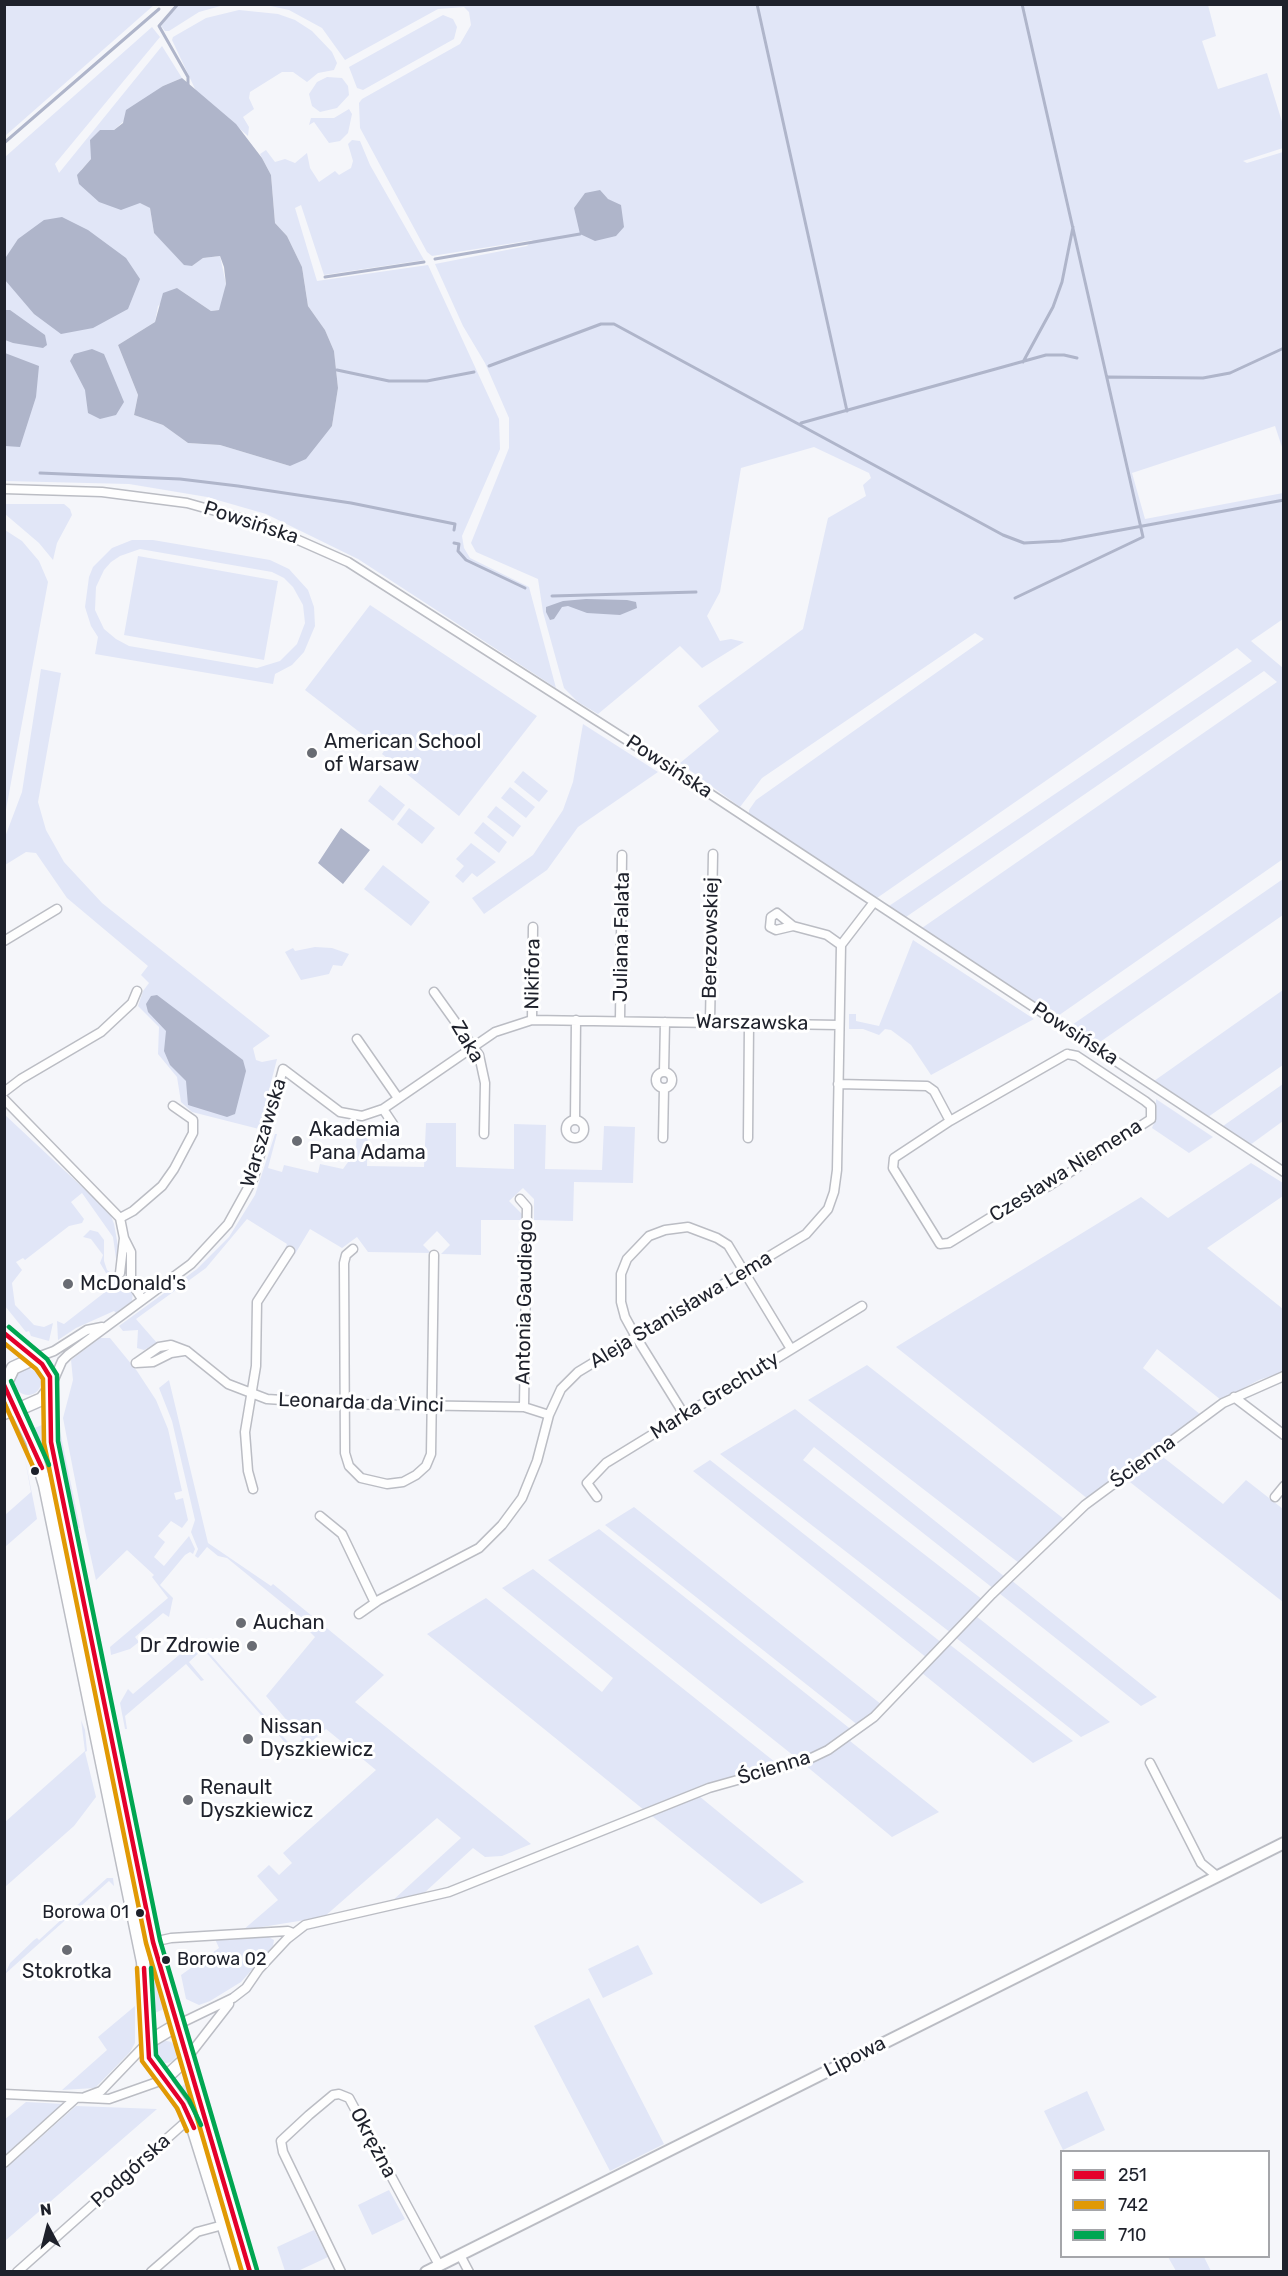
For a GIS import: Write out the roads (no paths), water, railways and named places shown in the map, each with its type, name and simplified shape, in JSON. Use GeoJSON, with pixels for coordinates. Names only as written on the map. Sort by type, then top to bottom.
{"type":"FeatureCollection","features":[{"type":"Feature","properties":{"kind":"main road"},"geometry":{"type":"LineString","coordinates":[[4,1333],[35,1358],[49,1373],[51,1387],[42,1399],[11,1413]]}},
{"type":"Feature","properties":{"kind":"main road"},"geometry":{"type":"LineString","coordinates":[[35,1358],[13,1368],[5,1385],[11,1413],[33,1441],[45,1485],[143,1962],[147,1992],[147,2043],[151,2063],[190,2118],[238,2271]]}},
{"type":"Feature","properties":{"kind":"main road","name":"Warszawska"},"geometry":{"type":"LineString","coordinates":[[51,1387],[51,1442],[153,1942],[187,2058]]}},
{"type":"Feature","properties":{"kind":"main road"},"geometry":{"type":"LineString","coordinates":[[147,2043],[177,2025]]}},
{"type":"Feature","properties":{"kind":"main road"},"geometry":{"type":"LineString","coordinates":[[163,2080],[187,2058],[250,2271]]}},
{"type":"Feature","properties":{"kind":"street","name":"Powsińska"},"geometry":{"type":"LineString","coordinates":[[4,489],[102,492],[167,500],[246,519],[318,547],[408,598],[1284,1172]]}},
{"type":"Feature","properties":{"kind":"street","name":"Berezowskiej"},"geometry":{"type":"LineString","coordinates":[[710,1022],[713,854]]}},
{"type":"Feature","properties":{"kind":"street","name":"Juliana Falata"},"geometry":{"type":"LineString","coordinates":[[620,1020],[622,855]]}},
{"type":"Feature","properties":{"kind":"street"},"geometry":{"type":"LineString","coordinates":[[793,926],[827,935],[841,945],[874,902]]}},
{"type":"Feature","properties":{"kind":"street"},"geometry":{"type":"LineString","coordinates":[[4,941],[57,909]]}},
{"type":"Feature","properties":{"kind":"street","name":"Nikifora"},"geometry":{"type":"LineString","coordinates":[[532,1020],[533,927]]}},
{"type":"Feature","properties":{"kind":"street","name":"Aleja Stanisława Lema"},"geometry":{"type":"LineString","coordinates":[[359,1614],[375,1603],[479,1548],[502,1525],[522,1498],[537,1461],[549,1415],[561,1389],[578,1372],[806,1234],[828,1209],[834,1192],[837,1170],[841,945]]}},
{"type":"Feature","properties":{"kind":"street"},"geometry":{"type":"LineString","coordinates":[[4,1092],[21,1079],[100,1032],[132,1003],[137,991]]}},
{"type":"Feature","properties":{"kind":"street","name":"Zaka"},"geometry":{"type":"LineString","coordinates":[[434,992],[479,1055],[485,1083],[484,1134]]}},
{"type":"Feature","properties":{"kind":"street","name":"Warszawska"},"geometry":{"type":"LineString","coordinates":[[51,1387],[62,1361],[202,1254],[234,1214],[254,1177],[283,1069],[345,1114],[366,1116],[383,1109],[472,1046],[506,1027],[532,1020],[838,1025]]}},
{"type":"Feature","properties":{"kind":"street"},"geometry":{"type":"LineString","coordinates":[[575,1120],[576,1020]]}},
{"type":"Feature","properties":{"kind":"street"},"geometry":{"type":"LineString","coordinates":[[663,1138],[664,1088],[657,1085],[656,1078],[664,1072],[666,1022]]}},
{"type":"Feature","properties":{"kind":"street"},"geometry":{"type":"LineString","coordinates":[[748,1138],[749,1024]]}},
{"type":"Feature","properties":{"kind":"street"},"geometry":{"type":"LineString","coordinates":[[357,1039],[398,1098]]}},
{"type":"Feature","properties":{"kind":"street","name":"Czesława Niemena"},"geometry":{"type":"LineString","coordinates":[[1067,1054],[1077,1056],[1140,1097],[1151,1106],[1152,1113],[1151,1119],[1067,1174],[944,1244],[938,1241],[893,1168],[894,1158],[950,1121],[1067,1054]]}},
{"type":"Feature","properties":{"kind":"street"},"geometry":{"type":"LineString","coordinates":[[838,1084],[927,1086],[934,1091],[950,1121]]}},
{"type":"Feature","properties":{"kind":"street"},"geometry":{"type":"LineString","coordinates":[[4,1099],[120,1218],[124,1238],[131,1252],[131,1282],[142,1299]]}},
{"type":"Feature","properties":{"kind":"street"},"geometry":{"type":"LineString","coordinates":[[120,1218],[133,1211],[162,1186],[193,1133],[192,1120],[173,1106]]}},
{"type":"Feature","properties":{"kind":"street"},"geometry":{"type":"LineString","coordinates":[[383,1109],[393,1124]]}},
{"type":"Feature","properties":{"kind":"street","name":"Antonia Gaudiego"},"geometry":{"type":"LineString","coordinates":[[520,1199],[527,1207],[524,1407]]}},
{"type":"Feature","properties":{"kind":"street"},"geometry":{"type":"LineString","coordinates":[[685,1416],[636,1337],[625,1317],[621,1302],[621,1274],[627,1259],[649,1236],[674,1228],[688,1227],[705,1232],[728,1245],[791,1349]]}},
{"type":"Feature","properties":{"kind":"street"},"geometry":{"type":"LineString","coordinates":[[120,1273],[124,1238]]}},
{"type":"Feature","properties":{"kind":"street"},"geometry":{"type":"LineString","coordinates":[[353,1249],[346,1255],[344,1263],[345,1453],[349,1466],[361,1478],[387,1484],[403,1482],[426,1466],[431,1454],[434,1254]]}},
{"type":"Feature","properties":{"kind":"street"},"geometry":{"type":"LineString","coordinates":[[253,1489],[248,1471],[245,1432],[256,1366],[257,1302],[290,1251]]}},
{"type":"Feature","properties":{"kind":"street","name":"Marka Grechuty"},"geometry":{"type":"LineString","coordinates":[[597,1497],[587,1483],[606,1463],[862,1306]]}},
{"type":"Feature","properties":{"kind":"street","name":"Warszawska"},"geometry":{"type":"LineString","coordinates":[[35,1358],[54,1351],[87,1330],[105,1326]]}},
{"type":"Feature","properties":{"kind":"street"},"geometry":{"type":"LineString","coordinates":[[164,1345],[176,1346],[187,1351],[176,1351],[153,1362],[136,1363],[164,1345]]}},
{"type":"Feature","properties":{"kind":"street","name":"Leonarda da Vinci"},"geometry":{"type":"LineString","coordinates":[[187,1351],[221,1379],[251,1395],[285,1402],[524,1407],[549,1415]]}},
{"type":"Feature","properties":{"kind":"street","name":"Ścienna"},"geometry":{"type":"LineString","coordinates":[[153,1942],[236,1934],[288,1931],[293,1933],[305,1925],[449,1892],[709,1788],[806,1761],[828,1750],[874,1717],[992,1594],[1086,1505],[1234,1397],[1284,1376]]}},
{"type":"Feature","properties":{"kind":"street"},"geometry":{"type":"LineString","coordinates":[[1234,1397],[1284,1435]]}},
{"type":"Feature","properties":{"kind":"street"},"geometry":{"type":"LineString","coordinates":[[1275,1497],[1284,1486]]}},
{"type":"Feature","properties":{"kind":"street"},"geometry":{"type":"LineString","coordinates":[[320,1516],[342,1534],[375,1603]]}},
{"type":"Feature","properties":{"kind":"street"},"geometry":{"type":"LineString","coordinates":[[1150,1763],[1201,1863],[1217,1876]]}},
{"type":"Feature","properties":{"kind":"street","name":"Lipowa"},"geometry":{"type":"LineString","coordinates":[[426,2271],[1284,1843]]}},
{"type":"Feature","properties":{"kind":"street"},"geometry":{"type":"LineString","coordinates":[[177,2025],[233,1998],[246,1988],[259,1969],[293,1933]]}},
{"type":"Feature","properties":{"kind":"street"},"geometry":{"type":"LineString","coordinates":[[187,2058],[233,1998]]}},
{"type":"Feature","properties":{"kind":"street"},"geometry":{"type":"LineString","coordinates":[[4,2163],[76,2098],[101,2091],[147,2043]]}},
{"type":"Feature","properties":{"kind":"street"},"geometry":{"type":"LineString","coordinates":[[4,2094],[109,2099],[163,2080]]}},
{"type":"Feature","properties":{"kind":"street","name":"Okrężna"},"geometry":{"type":"LineString","coordinates":[[341,2271],[283,2152],[281,2141],[309,2115],[333,2096],[339,2094],[349,2098],[438,2265]]}},
{"type":"Feature","properties":{"kind":"street","name":"Podgórska"},"geometry":{"type":"LineString","coordinates":[[17,2271],[190,2118]]}},
{"type":"Feature","properties":{"kind":"street"},"geometry":{"type":"LineString","coordinates":[[151,2271],[197,2232],[223,2225]]}},
{"type":"Feature","properties":{"kind":"street"},"geometry":{"type":"LineString","coordinates":[[460,2255],[469,2271]]}},
{"type":"Feature","properties":{"kind":"waterway"},"geometry":{"type":"LineString","coordinates":[[178,4],[159,26],[188,77],[188,84]]}},
{"type":"Feature","properties":{"kind":"waterway"},"geometry":{"type":"LineString","coordinates":[[757,4],[847,411]]}},
{"type":"Feature","properties":{"kind":"waterway"},"geometry":{"type":"LineString","coordinates":[[1015,598],[1143,537],[1022,4]]}},
{"type":"Feature","properties":{"kind":"waterway"},"geometry":{"type":"LineString","coordinates":[[4,143],[159,9]]}},
{"type":"Feature","properties":{"kind":"waterway"},"geometry":{"type":"LineString","coordinates":[[1023,362],[1053,307],[1062,282],[1073,227]]}},
{"type":"Feature","properties":{"kind":"waterway"},"geometry":{"type":"LineString","coordinates":[[435,259],[580,234]]}},
{"type":"Feature","properties":{"kind":"waterway"},"geometry":{"type":"LineString","coordinates":[[325,277],[424,262]]}},
{"type":"Feature","properties":{"kind":"waterway"},"geometry":{"type":"LineString","coordinates":[[489,366],[601,324],[614,324],[1003,535],[1024,543],[1061,541],[1284,500]]}},
{"type":"Feature","properties":{"kind":"waterway"},"geometry":{"type":"LineString","coordinates":[[1108,377],[1203,378],[1230,373],[1284,348]]}},
{"type":"Feature","properties":{"kind":"waterway"},"geometry":{"type":"LineString","coordinates":[[801,423],[1046,355],[1077,358]]}},
{"type":"Feature","properties":{"kind":"waterway"},"geometry":{"type":"LineString","coordinates":[[337,370],[389,381],[427,381],[474,372]]}},
{"type":"Feature","properties":{"kind":"waterway"},"geometry":{"type":"LineString","coordinates":[[40,473],[180,479],[238,486],[351,503],[455,524],[454,530]]}},
{"type":"Feature","properties":{"kind":"waterway"},"geometry":{"type":"LineString","coordinates":[[454,543],[459,544],[458,551],[466,560],[525,588]]}},
{"type":"Feature","properties":{"kind":"waterway"},"geometry":{"type":"LineString","coordinates":[[552,596],[696,592]]}},
{"type":"Feature","properties":{"kind":"place","name":"American School of Warsaw"},"geometry":{"type":"Point","coordinates":[312,753]}},
{"type":"Feature","properties":{"kind":"place","name":"Akademia Pana Adama"},"geometry":{"type":"Point","coordinates":[297,1141]}},
{"type":"Feature","properties":{"kind":"place","name":"McDonald's"},"geometry":{"type":"Point","coordinates":[68,1284]}},
{"type":"Feature","properties":{"kind":"place","name":"Auchan"},"geometry":{"type":"Point","coordinates":[241,1623]}},
{"type":"Feature","properties":{"kind":"place","name":"Dr Zdrowie"},"geometry":{"type":"Point","coordinates":[252,1646]}},
{"type":"Feature","properties":{"kind":"place","name":"Nissan Dyszkiewicz"},"geometry":{"type":"Point","coordinates":[248,1739]}},
{"type":"Feature","properties":{"kind":"place","name":"Renault Dyszkiewicz"},"geometry":{"type":"Point","coordinates":[188,1800]}},
{"type":"Feature","properties":{"kind":"place","name":"Borowa 01"},"geometry":{"type":"Point","coordinates":[140,1913]}},
{"type":"Feature","properties":{"kind":"place","name":"Stokrotka"},"geometry":{"type":"Point","coordinates":[67,1950]}},
{"type":"Feature","properties":{"kind":"place","name":"Borowa 02"},"geometry":{"type":"Point","coordinates":[166,1960]}}]}
